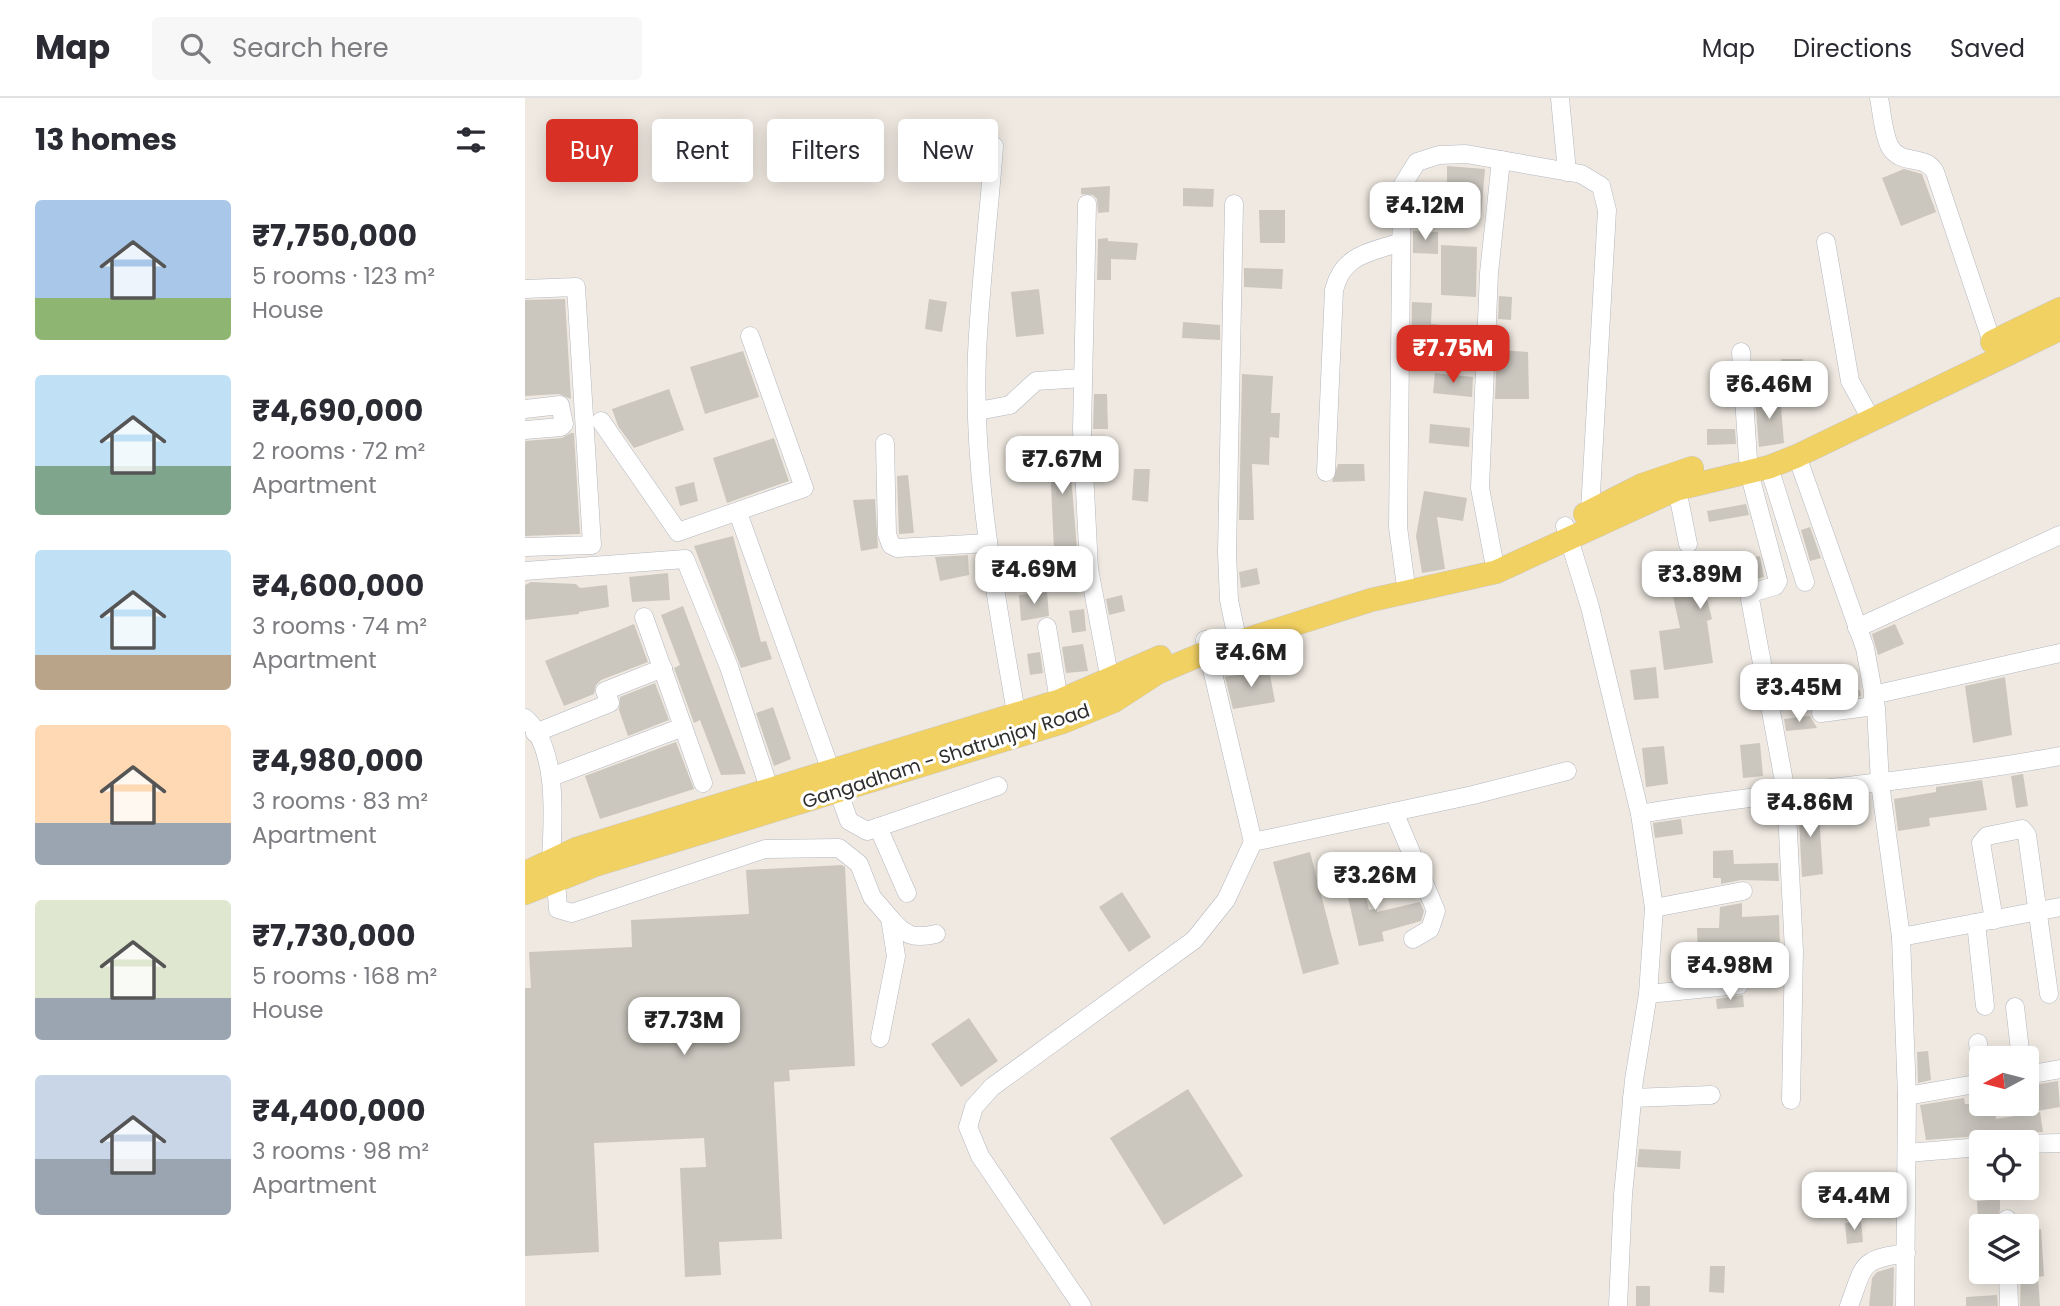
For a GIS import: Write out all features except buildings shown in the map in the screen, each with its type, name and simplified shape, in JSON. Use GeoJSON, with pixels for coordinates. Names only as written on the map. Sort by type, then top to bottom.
{"type":"FeatureCollection","features":[{"type":"Feature","properties":{"kind":"main road","name":"Gangadham - Shatrunjay Road"},"geometry":{"type":"LineString","coordinates":[[525,873],[554,871],[631,854],[839,791],[1157,673],[1206,646],[1406,589],[1495,568],[1568,532],[1677,489],[1755,466],[1871,419],[2060,309]]}},
{"type":"Feature","properties":{"kind":"main road","name":"Gangadham - Shatrunjay Road"},"geometry":{"type":"LineString","coordinates":[[1987,351],[2060,329]]}},
{"type":"Feature","properties":{"kind":"main road","name":"Gangadham - Shatrunjay Road"},"geometry":{"type":"LineString","coordinates":[[1568,532],[1590,511],[1654,481],[1700,466],[1755,466]]}},
{"type":"Feature","properties":{"kind":"main road","name":"Gangadham - Shatrunjay Road"},"geometry":{"type":"LineString","coordinates":[[525,893],[554,871],[576,849],[832,768],[1019,725],[1059,701],[1112,690]]}},
{"type":"Feature","properties":{"kind":"street"},"geometry":{"type":"LineString","coordinates":[[1560,98],[1567,172]]}},
{"type":"Feature","properties":{"kind":"street"},"geometry":{"type":"LineString","coordinates":[[1879,98],[1889,145],[1905,160],[1925,162],[1935,172],[1987,351]]}},
{"type":"Feature","properties":{"kind":"street"},"geometry":{"type":"LineString","coordinates":[[1406,589],[1398,504],[1402,186],[1417,162],[1439,155],[1466,154],[1581,174],[1601,186],[1607,210],[1590,511]]}},
{"type":"Feature","properties":{"kind":"street"},"geometry":{"type":"LineString","coordinates":[[1495,568],[1479,488],[1489,273],[1501,160]]}},
{"type":"Feature","properties":{"kind":"street"},"geometry":{"type":"LineString","coordinates":[[991,182],[977,355],[978,411],[988,543],[1019,725]]}},
{"type":"Feature","properties":{"kind":"street"},"geometry":{"type":"LineString","coordinates":[[1087,204],[1082,430],[1089,569],[1112,690]]}},
{"type":"Feature","properties":{"kind":"street"},"geometry":{"type":"LineString","coordinates":[[1234,204],[1227,553],[1229,600],[1237,637]]}},
{"type":"Feature","properties":{"kind":"street"},"geometry":{"type":"LineString","coordinates":[[1326,472],[1334,290],[1338,273],[1353,259],[1401,242]]}},
{"type":"Feature","properties":{"kind":"street"},"geometry":{"type":"LineString","coordinates":[[1826,242],[1850,381],[1871,419]]}},
{"type":"Feature","properties":{"kind":"street"},"geometry":{"type":"LineString","coordinates":[[525,289],[576,287],[592,545],[525,547]]}},
{"type":"Feature","properties":{"kind":"street"},"geometry":{"type":"LineString","coordinates":[[601,421],[678,532],[804,488],[750,336]]}},
{"type":"Feature","properties":{"kind":"street"},"geometry":{"type":"LineString","coordinates":[[1741,352],[1755,466],[1778,581],[1775,586],[1751,593],[1750,599],[1786,792],[1794,951],[1791,1100]]}},
{"type":"Feature","properties":{"kind":"street"},"geometry":{"type":"LineString","coordinates":[[978,411],[1010,405],[1036,381],[1083,378]]}},
{"type":"Feature","properties":{"kind":"street"},"geometry":{"type":"LineString","coordinates":[[525,409],[560,405],[564,424],[525,430]]}},
{"type":"Feature","properties":{"kind":"street"},"geometry":{"type":"LineString","coordinates":[[885,443],[887,534],[891,545],[897,548],[988,543]]}},
{"type":"Feature","properties":{"kind":"street"},"geometry":{"type":"LineString","coordinates":[[1802,447],[1857,628],[1874,697],[1880,783],[1901,937],[1907,1096],[1905,1306]]}},
{"type":"Feature","properties":{"kind":"street"},"geometry":{"type":"LineString","coordinates":[[1755,466],[1805,582]]}},
{"type":"Feature","properties":{"kind":"street"},"geometry":{"type":"LineString","coordinates":[[1677,489],[1688,544]]}},
{"type":"Feature","properties":{"kind":"street"},"geometry":{"type":"LineString","coordinates":[[738,513],[849,821],[867,831],[998,786]]}},
{"type":"Feature","properties":{"kind":"street"},"geometry":{"type":"LineString","coordinates":[[1568,532],[1590,607],[1640,814],[1654,908],[1648,994],[1632,1098],[1623,1195],[1618,1306]]}},
{"type":"Feature","properties":{"kind":"street"},"geometry":{"type":"LineString","coordinates":[[1857,628],[2060,535]]}},
{"type":"Feature","properties":{"kind":"street"},"geometry":{"type":"LineString","coordinates":[[525,571],[685,559],[729,667],[769,788]]}},
{"type":"Feature","properties":{"kind":"street"},"geometry":{"type":"LineString","coordinates":[[644,617],[703,783]]}},
{"type":"Feature","properties":{"kind":"street"},"geometry":{"type":"LineString","coordinates":[[1047,627],[1059,701]]}},
{"type":"Feature","properties":{"kind":"street"},"geometry":{"type":"LineString","coordinates":[[1082,1306],[980,1156],[968,1127],[974,1107],[992,1087],[1195,940],[1226,900],[1253,842],[1206,646]]}},
{"type":"Feature","properties":{"kind":"street"},"geometry":{"type":"LineString","coordinates":[[1821,713],[1867,707],[1874,697],[2060,653]]}},
{"type":"Feature","properties":{"kind":"street"},"geometry":{"type":"LineString","coordinates":[[535,733],[610,703],[605,691],[663,668]]}},
{"type":"Feature","properties":{"kind":"street"},"geometry":{"type":"LineString","coordinates":[[525,718],[535,733],[551,777],[558,909],[572,913],[765,849],[839,848],[859,864],[872,897],[902,933],[916,939],[936,933]]}},
{"type":"Feature","properties":{"kind":"street"},"geometry":{"type":"LineString","coordinates":[[551,777],[684,727]]}},
{"type":"Feature","properties":{"kind":"street"},"geometry":{"type":"LineString","coordinates":[[1640,814],[1786,792],[1880,783],[2060,756]]}},
{"type":"Feature","properties":{"kind":"street"},"geometry":{"type":"LineString","coordinates":[[1253,842],[1567,771]]}},
{"type":"Feature","properties":{"kind":"street"},"geometry":{"type":"LineString","coordinates":[[1394,812],[1436,911],[1430,929],[1413,939]]}},
{"type":"Feature","properties":{"kind":"street"},"geometry":{"type":"LineString","coordinates":[[878,827],[907,893]]}},
{"type":"Feature","properties":{"kind":"street"},"geometry":{"type":"LineString","coordinates":[[1985,1006],[1981,843],[1987,836],[2022,829],[2026,832],[2040,911],[2049,993]]}},
{"type":"Feature","properties":{"kind":"street"},"geometry":{"type":"LineString","coordinates":[[1654,908],[1743,891]]}},
{"type":"Feature","properties":{"kind":"street"},"geometry":{"type":"LineString","coordinates":[[1901,937],[2060,907]]}},
{"type":"Feature","properties":{"kind":"street"},"geometry":{"type":"LineString","coordinates":[[880,1038],[896,956],[890,918]]}},
{"type":"Feature","properties":{"kind":"street"},"geometry":{"type":"LineString","coordinates":[[1648,994],[1739,985]]}},
{"type":"Feature","properties":{"kind":"street"},"geometry":{"type":"LineString","coordinates":[[2015,1007],[2020,1046]]}},
{"type":"Feature","properties":{"kind":"street"},"geometry":{"type":"LineString","coordinates":[[2039,1073],[2060,1069]]}},
{"type":"Feature","properties":{"kind":"street"},"geometry":{"type":"LineString","coordinates":[[1907,1096],[1969,1085]]}},
{"type":"Feature","properties":{"kind":"street"},"geometry":{"type":"LineString","coordinates":[[1632,1098],[1711,1096]]}},
{"type":"Feature","properties":{"kind":"street"},"geometry":{"type":"LineString","coordinates":[[2039,1144],[2060,1143]]}},
{"type":"Feature","properties":{"kind":"street"},"geometry":{"type":"LineString","coordinates":[[1907,1153],[1969,1148]]}},
{"type":"Feature","properties":{"kind":"street"},"geometry":{"type":"LineString","coordinates":[[1849,1306],[1866,1264],[1874,1258],[1906,1254]]}},
{"type":"Feature","properties":{"kind":"street"},"geometry":{"type":"LineString","coordinates":[[2008,1284],[2009,1306]]}}]}
